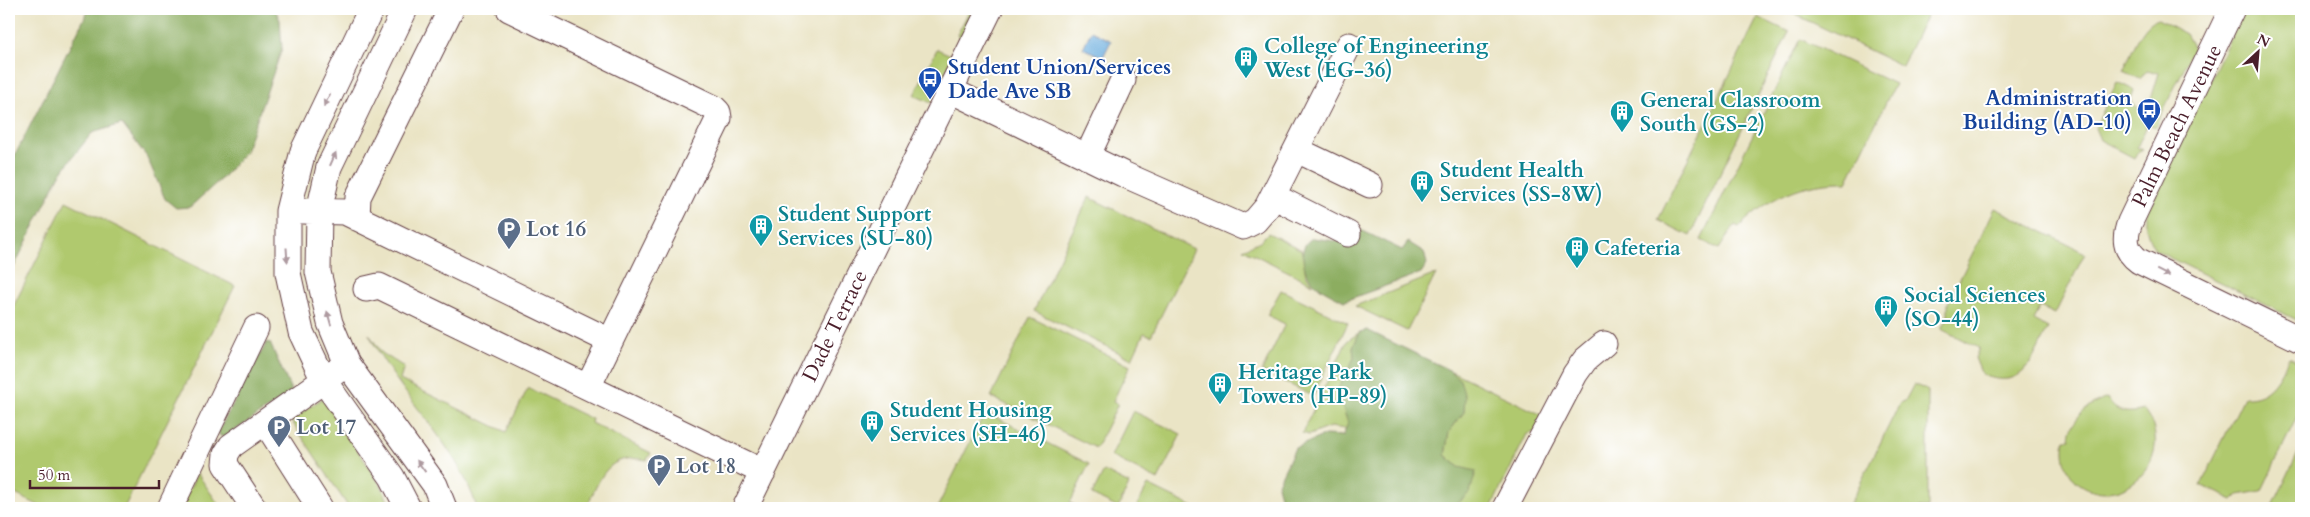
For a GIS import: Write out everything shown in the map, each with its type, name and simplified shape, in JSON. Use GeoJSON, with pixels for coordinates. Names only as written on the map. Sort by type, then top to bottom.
{"type":"FeatureCollection","features":[{"type":"Feature","properties":{"kind":"street"},"geometry":{"type":"LineString","coordinates":[[371,9],[303,151],[288,211],[288,273],[301,332],[324,381],[392,478],[408,508]]}},
{"type":"Feature","properties":{"kind":"street"},"geometry":{"type":"LineString","coordinates":[[405,9],[329,167],[318,211],[318,272],[330,323],[347,364],[435,485],[444,508]]}},
{"type":"Feature","properties":{"kind":"street"},"geometry":{"type":"LineString","coordinates":[[357,218],[358,197],[451,9]]}},
{"type":"Feature","properties":{"kind":"street"},"geometry":{"type":"LineString","coordinates":[[509,9],[714,108],[719,114],[719,118],[588,387]]}},
{"type":"Feature","properties":{"kind":"street","name":"Dade Terrace"},"geometry":{"type":"LineString","coordinates":[[745,508],[990,9]]}},
{"type":"Feature","properties":{"kind":"street","name":"Palm Beach Avenue"},"geometry":{"type":"LineString","coordinates":[[2232,9],[2130,222],[2126,232],[2125,245],[2131,255],[2138,261],[2301,340]]}},
{"type":"Feature","properties":{"kind":"street"},"geometry":{"type":"LineString","coordinates":[[950,90],[1087,157],[1243,227],[1248,226],[1261,215],[1273,196],[1349,45]]}},
{"type":"Feature","properties":{"kind":"street"},"geometry":{"type":"LineString","coordinates":[[339,75],[361,60],[380,61],[416,80]]}},
{"type":"Feature","properties":{"kind":"street"},"geometry":{"type":"LineString","coordinates":[[1087,157],[1124,80]]}},
{"type":"Feature","properties":{"kind":"street"},"geometry":{"type":"LineString","coordinates":[[1297,150],[1370,185]]}},
{"type":"Feature","properties":{"kind":"street"},"geometry":{"type":"LineString","coordinates":[[1273,196],[1348,234]]}},
{"type":"Feature","properties":{"kind":"street"},"geometry":{"type":"LineString","coordinates":[[288,211],[345,212],[610,341]]}},
{"type":"Feature","properties":{"kind":"street"},"geometry":{"type":"LineString","coordinates":[[366,289],[379,286],[763,472]]}},
{"type":"Feature","properties":{"kind":"street"},"geometry":{"type":"LineString","coordinates":[[170,508],[256,328]]}},
{"type":"Feature","properties":{"kind":"street"},"geometry":{"type":"LineString","coordinates":[[1505,508],[1575,374],[1585,360],[1604,344]]}},
{"type":"Feature","properties":{"kind":"street"},"geometry":{"type":"LineString","coordinates":[[254,508],[225,464],[226,454],[231,446],[347,364]]}},
{"type":"Feature","properties":{"kind":"street"},"geometry":{"type":"LineString","coordinates":[[266,423],[320,508]]}},
{"type":"Feature","properties":{"kind":"street"},"geometry":{"type":"LineString","coordinates":[[195,455],[226,454]]}},
{"type":"Feature","properties":{"kind":"green space"},"geometry":{"type":"Polygon","coordinates":[[[89,9],[275,9],[280,20],[282,49],[245,152],[223,177],[190,207],[176,208],[165,199],[147,157],[122,124],[92,133],[59,176],[9,277],[9,167],[89,9]]]}},
{"type":"Feature","properties":{"kind":"green space"},"geometry":{"type":"Polygon","coordinates":[[[970,9],[977,9],[931,103],[914,95],[937,49],[951,55],[960,37],[957,35],[970,9]]]}},
{"type":"Feature","properties":{"kind":"green space"},"geometry":{"type":"Polygon","coordinates":[[[1784,9],[1930,9],[1902,66],[1784,9]]]}},
{"type":"Feature","properties":{"kind":"green space"},"geometry":{"type":"Polygon","coordinates":[[[2244,9],[2250,11],[2252,9],[2301,9],[2301,322],[2156,251],[2149,238],[2146,225],[2146,214],[2244,9]]]}},
{"type":"Feature","properties":{"kind":"green space"},"geometry":{"type":"Polygon","coordinates":[[[1758,17],[1789,32],[1690,236],[1658,220],[1758,17]]]}},
{"type":"Feature","properties":{"kind":"green space"},"geometry":{"type":"Polygon","coordinates":[[[2158,19],[2186,34],[2194,48],[2155,127],[2148,124],[2137,147],[2143,150],[2137,153],[2134,158],[2100,140],[2095,128],[2117,82],[2134,90],[2131,99],[2133,104],[2140,109],[2152,96],[2159,73],[2147,70],[2140,79],[2123,71],[2142,33],[2147,26],[2158,19]]]}},
{"type":"Feature","properties":{"kind":"green space"},"geometry":{"type":"Polygon","coordinates":[[[1800,39],[1895,84],[1847,182],[1816,184],[1775,199],[1750,216],[1739,227],[1735,225],[1719,249],[1701,240],[1800,39]]]}},
{"type":"Feature","properties":{"kind":"green space"},"geometry":{"type":"Polygon","coordinates":[[[1089,197],[1194,249],[1151,336],[1144,333],[1132,359],[1034,311],[1089,197]]]}},
{"type":"Feature","properties":{"kind":"green space"},"geometry":{"type":"Polygon","coordinates":[[[66,201],[235,286],[124,508],[44,508],[9,491],[9,315],[66,201]]]}},
{"type":"Feature","properties":{"kind":"green space"},"geometry":{"type":"Polygon","coordinates":[[[1995,208],[2085,253],[2055,314],[2040,307],[2033,320],[2048,328],[2031,361],[2018,376],[2008,379],[1997,379],[1982,375],[1975,358],[1979,348],[1941,329],[1948,315],[1948,303],[1995,208]]]}},
{"type":"Feature","properties":{"kind":"green space"},"geometry":{"type":"Polygon","coordinates":[[[1361,230],[1402,250],[1408,242],[1424,252],[1427,264],[1421,273],[1344,301],[1317,285],[1307,274],[1303,249],[1312,238],[1344,242],[1361,230]]]}},
{"type":"Feature","properties":{"kind":"green space"},"geometry":{"type":"Polygon","coordinates":[[[1268,233],[1302,250],[1306,275],[1313,284],[1243,249],[1260,241],[1268,233]]]}},
{"type":"Feature","properties":{"kind":"green space"},"geometry":{"type":"Polygon","coordinates":[[[1436,274],[1407,331],[1355,306],[1436,274]]]}},
{"type":"Feature","properties":{"kind":"green space"},"geometry":{"type":"Polygon","coordinates":[[[1281,290],[1348,323],[1313,396],[1262,371],[1285,324],[1267,315],[1281,290]]]}},
{"type":"Feature","properties":{"kind":"green space"},"geometry":{"type":"Polygon","coordinates":[[[1030,317],[1130,366],[1113,401],[1118,404],[1096,448],[991,397],[1030,317]]]}},
{"type":"Feature","properties":{"kind":"green space"},"geometry":{"type":"Polygon","coordinates":[[[1367,330],[1449,370],[1460,380],[1465,397],[1464,412],[1449,432],[1445,455],[1459,467],[1476,471],[1470,492],[1453,508],[1283,508],[1277,485],[1295,448],[1325,435],[1343,436],[1348,423],[1337,391],[1354,358],[1353,347],[1360,332],[1367,330]]]}},
{"type":"Feature","properties":{"kind":"green space"},"geometry":{"type":"Polygon","coordinates":[[[1360,332],[1353,347],[1355,358],[1338,391],[1348,423],[1346,429],[1330,427],[1309,435],[1302,433],[1347,341],[1360,332]]]}},
{"type":"Feature","properties":{"kind":"green space"},"geometry":{"type":"Polygon","coordinates":[[[369,334],[382,353],[404,367],[400,380],[506,432],[528,388],[592,419],[591,423],[651,453],[647,460],[622,460],[614,464],[601,478],[586,508],[477,508],[468,484],[456,462],[442,440],[395,378],[369,334]]]}},
{"type":"Feature","properties":{"kind":"green space"},"geometry":{"type":"Polygon","coordinates":[[[267,342],[270,343],[292,392],[225,437],[220,436],[218,432],[267,342]]]}},
{"type":"Feature","properties":{"kind":"green space"},"geometry":{"type":"Polygon","coordinates":[[[2289,357],[2301,363],[2301,408],[2261,491],[2238,495],[2233,500],[2201,485],[2244,397],[2261,394],[2267,390],[2277,379],[2289,357]]]}},
{"type":"Feature","properties":{"kind":"green space"},"geometry":{"type":"Polygon","coordinates":[[[1449,370],[1544,416],[1536,432],[1527,434],[1491,508],[1453,508],[1470,492],[1459,467],[1445,455],[1449,432],[1464,412],[1460,380],[1449,370]]]}},
{"type":"Feature","properties":{"kind":"green space"},"geometry":{"type":"Polygon","coordinates":[[[1914,384],[1928,391],[1928,508],[1848,508],[1900,403],[1905,401],[1914,384]]]}},
{"type":"Feature","properties":{"kind":"green space"},"geometry":{"type":"Polygon","coordinates":[[[323,398],[382,487],[391,508],[349,508],[291,420],[323,398]]]}},
{"type":"Feature","properties":{"kind":"green space"},"geometry":{"type":"Polygon","coordinates":[[[2107,398],[2114,407],[2123,412],[2144,410],[2153,428],[2155,446],[2150,463],[2140,477],[2126,487],[2110,492],[2093,490],[2076,481],[2067,467],[2064,451],[2065,439],[2070,439],[2071,431],[2077,418],[2094,404],[2107,398]]]}},
{"type":"Feature","properties":{"kind":"green space"},"geometry":{"type":"Polygon","coordinates":[[[1133,411],[1181,434],[1158,480],[1111,456],[1133,411]]]}},
{"type":"Feature","properties":{"kind":"green space"},"geometry":{"type":"Polygon","coordinates":[[[985,412],[1089,464],[1070,503],[1081,508],[937,508],[985,412]]]}},
{"type":"Feature","properties":{"kind":"green space"},"geometry":{"type":"Polygon","coordinates":[[[2301,447],[2301,508],[2272,508],[2301,447]]]}},
{"type":"Feature","properties":{"kind":"green space"},"geometry":{"type":"Polygon","coordinates":[[[1104,471],[1129,484],[1118,508],[1092,495],[1104,471]]]}},
{"type":"Feature","properties":{"kind":"green space"},"geometry":{"type":"Polygon","coordinates":[[[197,473],[221,508],[181,508],[197,473]]]}},
{"type":"Feature","properties":{"kind":"green space"},"geometry":{"type":"Polygon","coordinates":[[[1148,485],[1195,508],[1136,508],[1148,485]]]}},
{"type":"Feature","properties":{"kind":"water"},"geometry":{"type":"Polygon","coordinates":[[[1091,31],[1111,41],[1103,57],[1083,48],[1091,31]]]}},
{"type":"Feature","properties":{"kind":"place","name":"College of Engineering West (EG-36)"},"geometry":{"type":"Point","coordinates":[1246,79]}},
{"type":"Feature","properties":{"kind":"place","name":"Student Union/Services Dade Ave SB"},"geometry":{"type":"Point","coordinates":[930,100]}},
{"type":"Feature","properties":{"kind":"place","name":"Administration Building (AD-10)"},"geometry":{"type":"Point","coordinates":[2149,131]}},
{"type":"Feature","properties":{"kind":"place","name":"General Classroom South (GS-2)"},"geometry":{"type":"Point","coordinates":[1622,133]}},
{"type":"Feature","properties":{"kind":"place","name":"Student Health Services (SS-8W)"},"geometry":{"type":"Point","coordinates":[1422,203]}},
{"type":"Feature","properties":{"kind":"place","name":"Student Support Services (SU-80)"},"geometry":{"type":"Point","coordinates":[761,247]}},
{"type":"Feature","properties":{"kind":"place","name":"Lot 16"},"geometry":{"type":"Point","coordinates":[509,250]}},
{"type":"Feature","properties":{"kind":"place","name":"Cafeteria"},"geometry":{"type":"Point","coordinates":[1577,269]}},
{"type":"Feature","properties":{"kind":"place","name":"Social Sciences (SO-44)"},"geometry":{"type":"Point","coordinates":[1886,328]}},
{"type":"Feature","properties":{"kind":"place","name":"Heritage Park Towers (HP-89)"},"geometry":{"type":"Point","coordinates":[1220,405]}},
{"type":"Feature","properties":{"kind":"place","name":"Student Housing Services (SH-46)"},"geometry":{"type":"Point","coordinates":[872,443]}},
{"type":"Feature","properties":{"kind":"place","name":"Lot 17"},"geometry":{"type":"Point","coordinates":[279,448]}},
{"type":"Feature","properties":{"kind":"place","name":"Lot 18"},"geometry":{"type":"Point","coordinates":[659,487]}}]}
